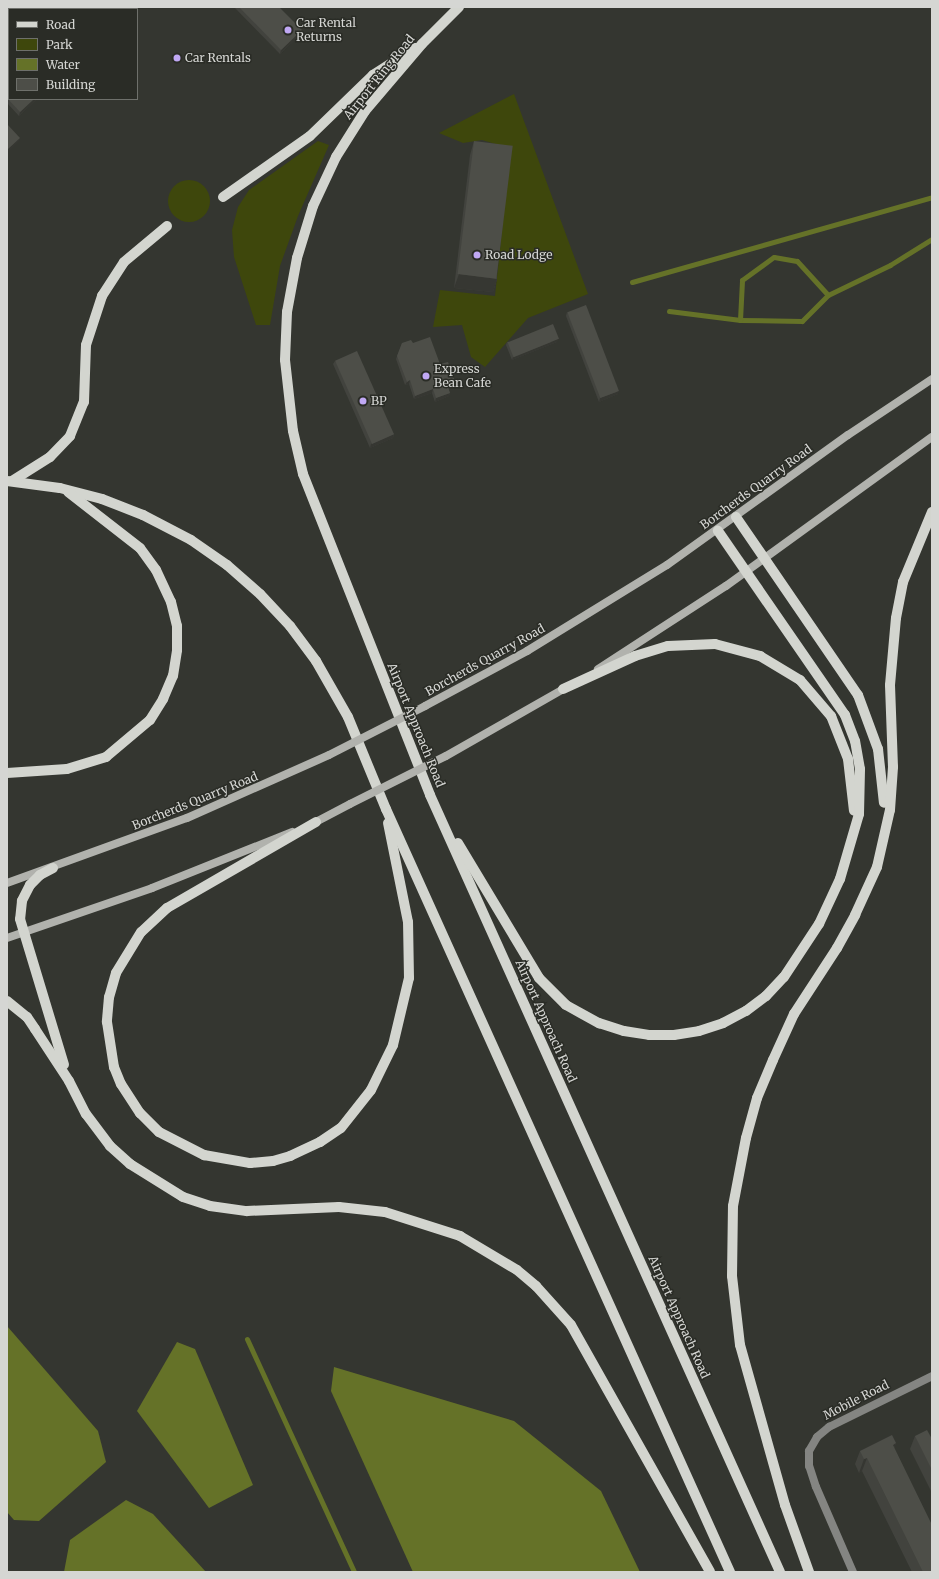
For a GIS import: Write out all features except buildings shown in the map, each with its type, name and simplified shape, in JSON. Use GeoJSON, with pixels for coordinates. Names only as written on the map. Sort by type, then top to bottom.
{"type":"FeatureCollection","features":[{"type":"Feature","properties":{"kind":"main road","name":"Airport Ring Road"},"geometry":{"type":"LineString","coordinates":[[304,474],[291,421],[285,360],[288,307],[299,248],[321,186],[347,138],[372,102],[422,44],[459,7]]}},
{"type":"Feature","properties":{"kind":"main road"},"geometry":{"type":"LineString","coordinates":[[223,197],[310,136],[373,75],[422,44]]}},
{"type":"Feature","properties":{"kind":"main road"},"geometry":{"type":"LineString","coordinates":[[10,481],[50,456],[70,436],[84,402],[86,345],[102,296],[124,262],[167,226]]}},
{"type":"Feature","properties":{"kind":"main road","name":"Borcherds Quarry Road"},"geometry":{"type":"LineString","coordinates":[[7,883],[53,868],[194,815],[329,755],[425,706],[527,651],[718,531],[848,435],[932,379]]}},
{"type":"Feature","properties":{"kind":"main road"},"geometry":{"type":"LineString","coordinates":[[386,809],[394,857],[406,907],[410,948],[407,995],[393,1045],[384,1067],[368,1095],[348,1121],[334,1133],[306,1149],[273,1161],[250,1163],[204,1155],[159,1132],[140,1113],[121,1084],[114,1067],[107,1022],[109,997],[116,974],[132,944],[153,918],[175,902],[316,822],[446,756],[563,690],[665,626],[746,571],[932,437]]}},
{"type":"Feature","properties":{"kind":"main road","name":"Airport Approach Road"},"geometry":{"type":"LineString","coordinates":[[304,474],[430,795],[780,1572]]}},
{"type":"Feature","properties":{"kind":"main road"},"geometry":{"type":"LineString","coordinates":[[10,481],[66,490],[102,500],[143,515],[191,540],[227,565],[260,594],[293,630],[325,674],[348,718],[386,809],[730,1572]]}},
{"type":"Feature","properties":{"kind":"main road"},"geometry":{"type":"LineString","coordinates":[[7,773],[67,769],[106,757],[150,720],[165,694],[175,667],[177,626],[171,602],[156,570],[140,548],[66,490]]}},
{"type":"Feature","properties":{"kind":"main road"},"geometry":{"type":"LineString","coordinates":[[809,1572],[785,1505],[740,1345],[732,1271],[733,1206],[746,1138],[757,1098],[794,1014],[837,948],[869,888],[877,867],[884,828],[890,810],[894,767],[890,685],[896,618],[903,582],[932,512]]}},
{"type":"Feature","properties":{"kind":"main road"},"geometry":{"type":"LineString","coordinates":[[736,517],[850,680],[866,710],[881,766],[884,828]]}},
{"type":"Feature","properties":{"kind":"main road"},"geometry":{"type":"LineString","coordinates":[[718,531],[837,702],[850,728],[859,762],[861,797],[846,863]]}},
{"type":"Feature","properties":{"kind":"main road"},"geometry":{"type":"LineString","coordinates":[[430,795],[539,978],[556,997],[588,1018],[612,1028],[636,1034],[668,1036],[700,1031],[735,1017],[766,996],[784,977],[810,939],[834,894],[846,863],[852,837],[854,802],[846,750],[836,726],[824,706],[808,688],[781,667],[749,652],[726,646],[680,644],[646,652],[563,690]]}},
{"type":"Feature","properties":{"kind":"main road"},"geometry":{"type":"LineString","coordinates":[[7,938],[152,888],[316,822]]}},
{"type":"Feature","properties":{"kind":"main road"},"geometry":{"type":"LineString","coordinates":[[53,868],[37,878],[24,896],[20,918],[23,933],[69,1081]]}},
{"type":"Feature","properties":{"kind":"main road"},"geometry":{"type":"LineString","coordinates":[[7,1001],[27,1017],[69,1081],[86,1114],[115,1151],[142,1173],[183,1197],[210,1206],[247,1211],[339,1207],[385,1212],[460,1236],[517,1270],[555,1306],[578,1336],[710,1572]]}},
{"type":"Feature","properties":{"kind":"street","name":"Mobile Road"},"geometry":{"type":"LineString","coordinates":[[853,1572],[816,1487],[809,1466],[809,1451],[817,1437],[829,1427],[932,1376]]}},
{"type":"Feature","properties":{"kind":"green space"},"geometry":{"type":"Polygon","coordinates":[[[514,94],[588,294],[528,318],[485,367],[471,357],[462,325],[433,327],[440,290],[495,296],[510,156],[499,145],[482,140],[463,143],[439,133],[514,94]]]}},
{"type":"Feature","properties":{"kind":"green space"},"geometry":{"type":"Polygon","coordinates":[[[318,141],[329,145],[298,216],[280,266],[270,325],[256,325],[234,257],[232,230],[238,207],[249,190],[318,141]]]}},
{"type":"Feature","properties":{"kind":"green space"},"geometry":{"type":"Polygon","coordinates":[[[185,180],[193,180],[201,183],[207,189],[210,201],[207,213],[201,219],[193,222],[185,222],[177,219],[171,213],[168,205],[168,197],[171,189],[177,183],[185,180]]]}},
{"type":"Feature","properties":{"kind":"water"},"geometry":{"type":"Polygon","coordinates":[[[7,1326],[98,1431],[106,1462],[39,1521],[14,1520],[7,1512],[7,1326]]]}},
{"type":"Feature","properties":{"kind":"water"},"geometry":{"type":"Polygon","coordinates":[[[177,1342],[195,1349],[253,1485],[209,1508],[137,1411],[177,1342]]]}},
{"type":"Feature","properties":{"kind":"water"},"geometry":{"type":"Polygon","coordinates":[[[334,1367],[514,1421],[601,1491],[640,1572],[413,1572],[331,1391],[334,1367]]]}},
{"type":"Feature","properties":{"kind":"water"},"geometry":{"type":"Polygon","coordinates":[[[126,1500],[153,1514],[206,1572],[64,1572],[70,1540],[126,1500]]]}},
{"type":"Feature","properties":{"kind":"waterway"},"geometry":{"type":"LineString","coordinates":[[632,282],[932,197]]}},
{"type":"Feature","properties":{"kind":"waterway"},"geometry":{"type":"LineString","coordinates":[[740,320],[742,280],[774,257],[797,261],[828,295],[890,265],[932,239]]}},
{"type":"Feature","properties":{"kind":"waterway"},"geometry":{"type":"LineString","coordinates":[[669,311],[740,320],[802,321],[828,295]]}},
{"type":"Feature","properties":{"kind":"waterway"},"geometry":{"type":"LineString","coordinates":[[247,1339],[354,1572]]}},
{"type":"Feature","properties":{"kind":"place","name":"Car Rental Returns"},"geometry":{"type":"Point","coordinates":[288,30]}},
{"type":"Feature","properties":{"kind":"place","name":"Car Rentals"},"geometry":{"type":"Point","coordinates":[177,58]}},
{"type":"Feature","properties":{"kind":"place","name":"Road Lodge"},"geometry":{"type":"Point","coordinates":[477,255]}},
{"type":"Feature","properties":{"kind":"place","name":"Express Bean Cafe"},"geometry":{"type":"Point","coordinates":[426,376]}},
{"type":"Feature","properties":{"kind":"place","name":"BP"},"geometry":{"type":"Point","coordinates":[363,401]}}]}
